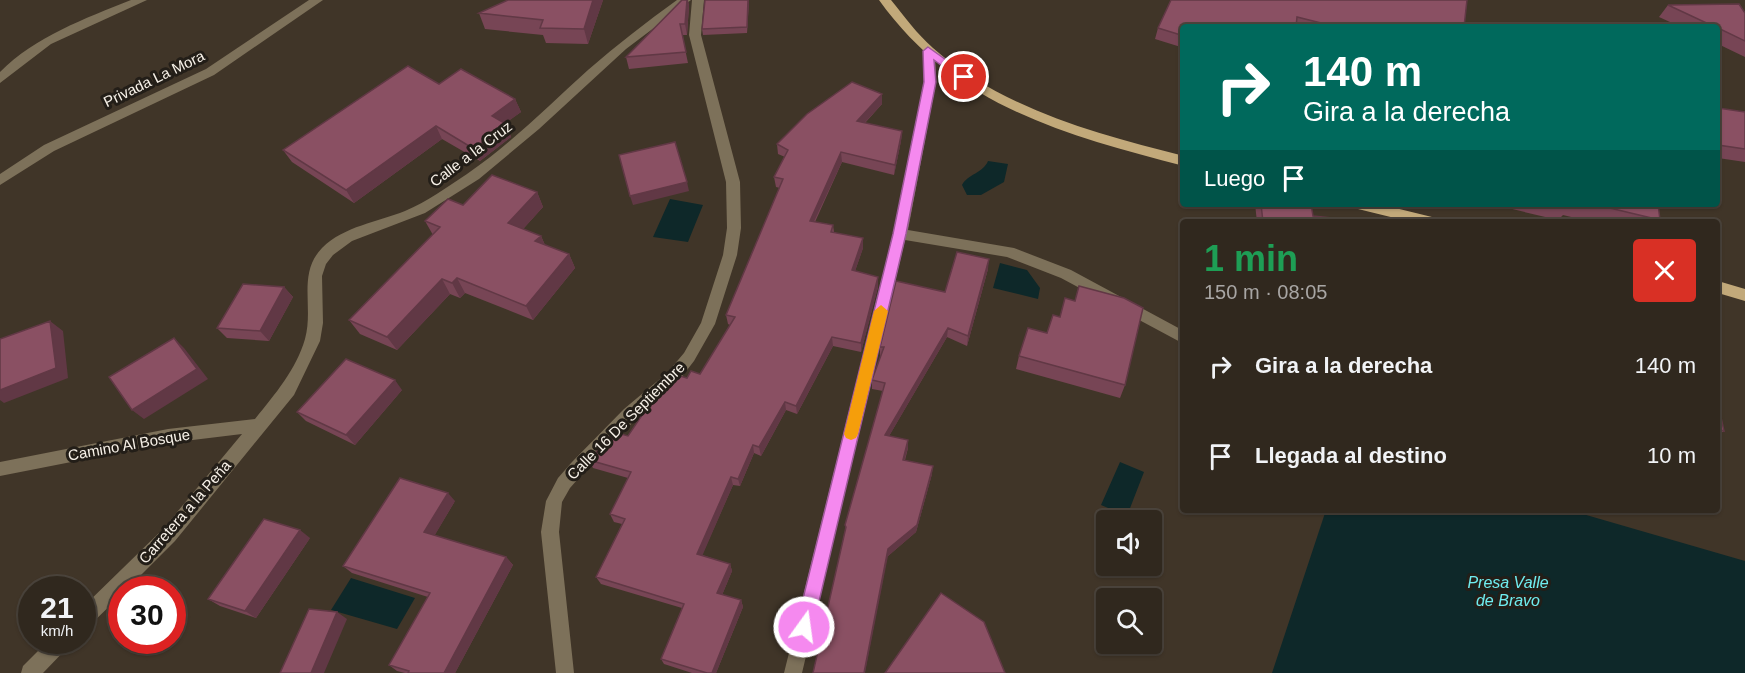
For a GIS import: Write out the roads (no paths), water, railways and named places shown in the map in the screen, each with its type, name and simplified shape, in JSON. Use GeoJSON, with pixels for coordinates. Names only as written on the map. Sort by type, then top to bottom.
{"type":"FeatureCollection","features":[{"type":"Feature","properties":{"kind":"main road"},"geometry":{"type":"LineString","coordinates":[[885,0],[928,51],[977,85],[1043,118],[1125,147],[1180,160]]}},
{"type":"Feature","properties":{"kind":"main road"},"geometry":{"type":"LineString","coordinates":[[1370,207],[1420,219]]}},
{"type":"Feature","properties":{"kind":"main road"},"geometry":{"type":"LineString","coordinates":[[1720,288],[1745,295]]}},
{"type":"Feature","properties":{"kind":"street"},"geometry":{"type":"LineString","coordinates":[[0,79],[9,69],[50,39],[141,0]]}},
{"type":"Feature","properties":{"kind":"street","name":"Privada La Mora"},"geometry":{"type":"LineString","coordinates":[[0,180],[49,148],[210,72],[317,0]]}},
{"type":"Feature","properties":{"kind":"street","name":"Calle a la Cruz"},"geometry":{"type":"LineString","coordinates":[[260,425],[288,390],[312,345],[317,304],[314,274],[327,252],[351,235],[408,216],[453,191],[497,159],[609,57],[659,16],[685,0]]}},
{"type":"Feature","properties":{"kind":"street","name":"Calle 16 De Septiembre"},"geometry":{"type":"LineString","coordinates":[[565,673],[550,532],[554,501],[564,483],[578,467],[630,414],[672,378],[689,357],[708,324],[730,255],[734,228],[733,182],[695,35],[699,0]]}},
{"type":"Feature","properties":{"kind":"street"},"geometry":{"type":"LineString","coordinates":[[793,673],[900,234],[930,82],[928,51]]}},
{"type":"Feature","properties":{"kind":"street"},"geometry":{"type":"LineString","coordinates":[[900,234],[1009,252],[1066,274],[1180,336]]}},
{"type":"Feature","properties":{"kind":"street","name":"Camino Al Bosque"},"geometry":{"type":"LineString","coordinates":[[0,469],[168,436],[260,425]]}},
{"type":"Feature","properties":{"kind":"street","name":"Carretera a la Peña"},"geometry":{"type":"LineString","coordinates":[[96,607],[169,535],[260,425]]}},
{"type":"Feature","properties":{"kind":"street"},"geometry":{"type":"LineString","coordinates":[[30,673],[49,654]]}},
{"type":"Feature","properties":{"kind":"water"},"geometry":{"type":"Polygon","coordinates":[[[988,161],[1008,164],[1004,182],[981,195],[967,195],[962,185],[988,161]]]}},
{"type":"Feature","properties":{"kind":"water"},"geometry":{"type":"Polygon","coordinates":[[[670,199],[703,205],[688,242],[653,237],[670,199]]]}},
{"type":"Feature","properties":{"kind":"water"},"geometry":{"type":"Polygon","coordinates":[[[1000,263],[1027,270],[1040,288],[1038,299],[993,288],[1000,263]]]}},
{"type":"Feature","properties":{"kind":"water"},"geometry":{"type":"Polygon","coordinates":[[[1120,462],[1144,472],[1129,510],[1113,510],[1101,505],[1120,462]]]}},
{"type":"Feature","properties":{"kind":"water","name":"Presa Valle de Bravo"},"geometry":{"type":"Polygon","coordinates":[[[1325,513],[1579,513],[1745,561],[1745,673],[1272,673],[1325,513]]]}},
{"type":"Feature","properties":{"kind":"water"},"geometry":{"type":"Polygon","coordinates":[[[351,578],[415,598],[397,629],[331,610],[351,578]]]}}]}
